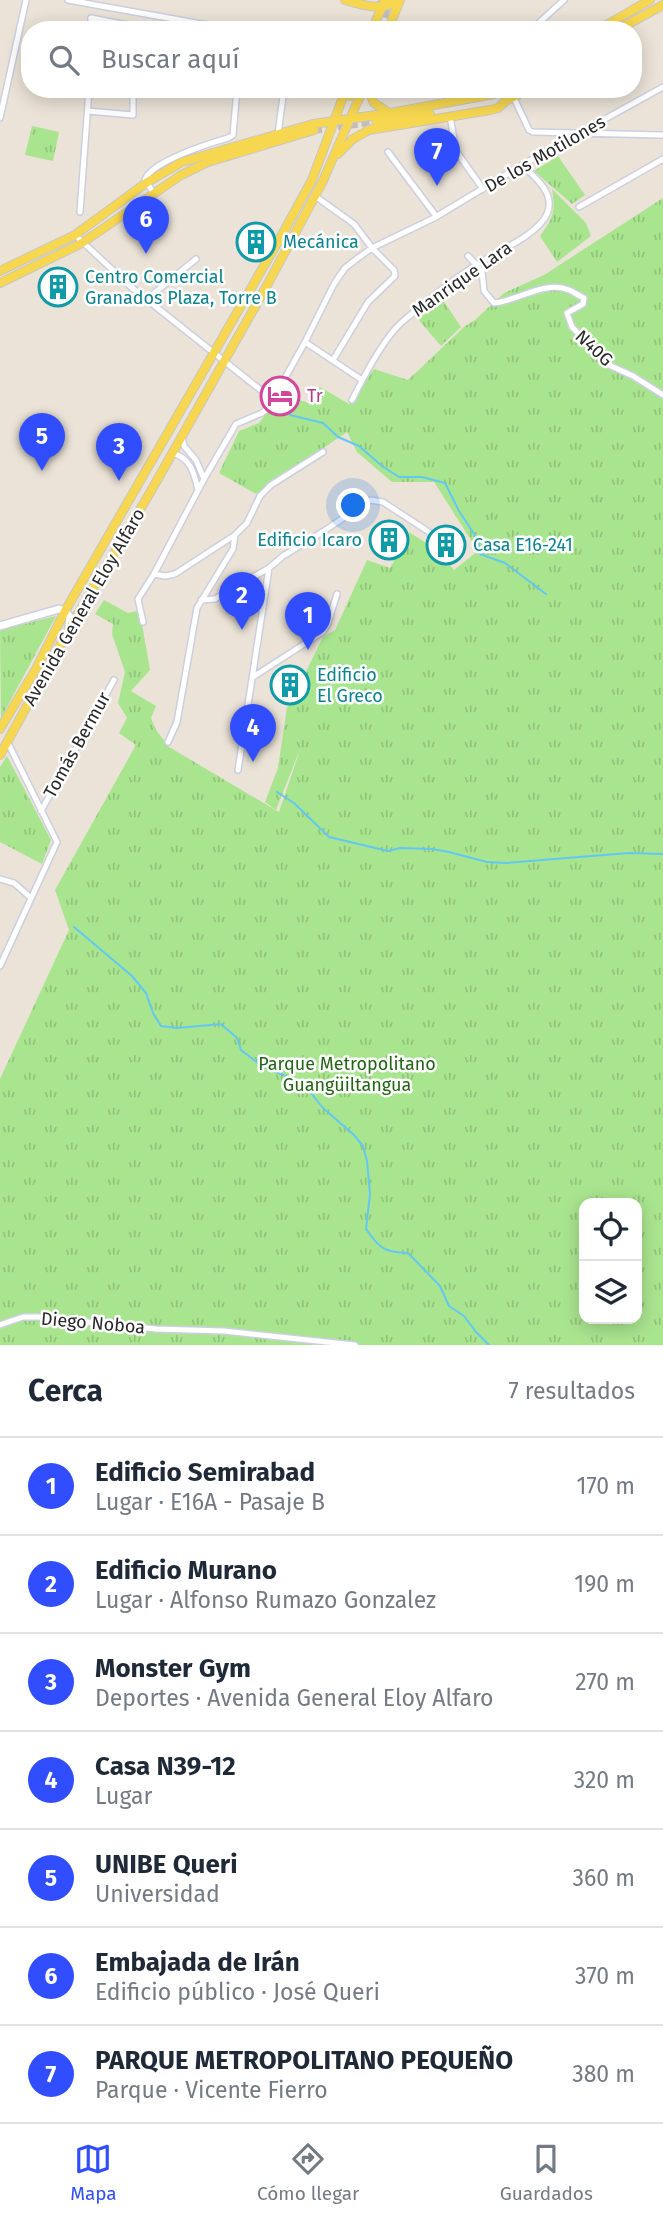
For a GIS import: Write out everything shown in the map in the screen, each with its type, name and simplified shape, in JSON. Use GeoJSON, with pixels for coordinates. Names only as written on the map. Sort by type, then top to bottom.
{"type":"FeatureCollection","features":[{"type":"Feature","properties":{"kind":"main road"},"geometry":{"type":"LineString","coordinates":[[345,0],[367,7],[384,3]]}},
{"type":"Feature","properties":{"kind":"main road"},"geometry":{"type":"LineString","coordinates":[[369,0],[392,5],[399,0]]}},
{"type":"Feature","properties":{"kind":"main road"},"geometry":{"type":"LineString","coordinates":[[387,21],[399,0]]}},
{"type":"Feature","properties":{"kind":"main road"},"geometry":{"type":"LineString","coordinates":[[614,21],[650,0]]}},
{"type":"Feature","properties":{"kind":"main road"},"geometry":{"type":"LineString","coordinates":[[376,21],[384,3]]}},
{"type":"Feature","properties":{"kind":"main road"},"geometry":{"type":"LineString","coordinates":[[634,21],[663,5]]}},
{"type":"Feature","properties":{"kind":"main road"},"geometry":{"type":"LineString","coordinates":[[379,16],[381,21]]}},
{"type":"Feature","properties":{"kind":"main road","name":"Avenida General Eloy Alfaro"},"geometry":{"type":"LineString","coordinates":[[0,727],[36,669],[65,611],[312,180],[335,119],[346,98]]}},
{"type":"Feature","properties":{"kind":"main road","name":"Avenida General Eloy Alfaro"},"geometry":{"type":"LineString","coordinates":[[0,755],[69,629],[265,289],[315,196],[358,98]]}},
{"type":"Feature","properties":{"kind":"main road"},"geometry":{"type":"LineString","coordinates":[[372,98],[381,110],[390,113]]}},
{"type":"Feature","properties":{"kind":"main road"},"geometry":{"type":"LineString","coordinates":[[0,283],[82,243],[153,192],[208,163],[229,156],[243,156],[335,119],[390,113],[472,98]]}},
{"type":"Feature","properties":{"kind":"main road"},"geometry":{"type":"LineString","coordinates":[[330,165],[348,144],[369,130],[498,107],[511,99]]}},
{"type":"Feature","properties":{"kind":"main road"},"geometry":{"type":"LineString","coordinates":[[376,121],[449,112],[511,99]]}},
{"type":"Feature","properties":{"kind":"main road"},"geometry":{"type":"LineString","coordinates":[[0,271],[75,235],[146,183],[182,162],[278,134],[315,129],[324,135],[324,151]]}},
{"type":"Feature","properties":{"kind":"main road"},"geometry":{"type":"LineString","coordinates":[[254,284],[257,291],[265,289]]}},
{"type":"Feature","properties":{"kind":"main road"},"geometry":{"type":"LineString","coordinates":[[0,626],[52,610],[65,611],[70,617],[69,629]]}},
{"type":"Feature","properties":{"kind":"main road"},"geometry":{"type":"LineString","coordinates":[[0,727],[7,741]]}},
{"type":"Feature","properties":{"kind":"street"},"geometry":{"type":"LineString","coordinates":[[21,21],[26,0]]}},
{"type":"Feature","properties":{"kind":"street"},"geometry":{"type":"LineString","coordinates":[[68,0],[185,21]]}},
{"type":"Feature","properties":{"kind":"street"},"geometry":{"type":"LineString","coordinates":[[541,21],[564,0]]}},
{"type":"Feature","properties":{"kind":"street"},"geometry":{"type":"LineString","coordinates":[[92,21],[92,18],[107,21]]}},
{"type":"Feature","properties":{"kind":"street"},"geometry":{"type":"LineString","coordinates":[[0,118],[21,23]]}},
{"type":"Feature","properties":{"kind":"street","name":"De los Motilones"},"geometry":{"type":"LineString","coordinates":[[143,622],[138,599],[204,479],[236,424],[266,411],[345,268],[372,248],[436,216],[663,87]]}},
{"type":"Feature","properties":{"kind":"street"},"geometry":{"type":"LineString","coordinates":[[80,212],[89,98]]}},
{"type":"Feature","properties":{"kind":"street"},"geometry":{"type":"LineString","coordinates":[[88,111],[133,115],[133,98]]}},
{"type":"Feature","properties":{"kind":"street"},"geometry":{"type":"LineString","coordinates":[[153,192],[146,183],[149,173],[167,162],[233,135],[236,98]]}},
{"type":"Feature","properties":{"kind":"street"},"geometry":{"type":"LineString","coordinates":[[278,134],[283,98]]}},
{"type":"Feature","properties":{"kind":"street"},"geometry":{"type":"LineString","coordinates":[[511,99],[531,131],[663,135]]}},
{"type":"Feature","properties":{"kind":"street"},"geometry":{"type":"LineString","coordinates":[[450,116],[456,151],[483,189]]}},
{"type":"Feature","properties":{"kind":"street"},"geometry":{"type":"LineString","coordinates":[[388,152],[436,216]]}},
{"type":"Feature","properties":{"kind":"street"},"geometry":{"type":"LineString","coordinates":[[579,207],[663,159]]}},
{"type":"Feature","properties":{"kind":"street","name":"Manrique Lara"},"geometry":{"type":"LineString","coordinates":[[352,400],[362,380],[399,325],[476,265],[527,234],[546,217],[550,206],[547,194],[541,183],[522,165]]}},
{"type":"Feature","properties":{"kind":"street"},"geometry":{"type":"LineString","coordinates":[[315,196],[354,224],[372,248],[394,270],[395,276],[368,302],[333,360]]}},
{"type":"Feature","properties":{"kind":"street"},"geometry":{"type":"LineString","coordinates":[[75,235],[147,299],[272,399]]}},
{"type":"Feature","properties":{"kind":"street"},"geometry":{"type":"LineString","coordinates":[[468,256],[476,265]]}},
{"type":"Feature","properties":{"kind":"street"},"geometry":{"type":"LineString","coordinates":[[147,299],[196,259]]}},
{"type":"Feature","properties":{"kind":"street","name":"N40G"},"geometry":{"type":"LineString","coordinates":[[476,265],[482,271],[484,291],[494,303],[552,288],[570,290],[584,298],[583,304],[567,313],[572,327],[609,365],[663,395]]}},
{"type":"Feature","properties":{"kind":"street"},"geometry":{"type":"LineString","coordinates":[[305,342],[362,380]]}},
{"type":"Feature","properties":{"kind":"street"},"geometry":{"type":"LineString","coordinates":[[182,434],[184,446],[197,460],[204,479]]}},
{"type":"Feature","properties":{"kind":"street"},"geometry":{"type":"LineString","coordinates":[[154,574],[175,574],[235,534],[247,523],[260,496],[271,485],[323,452]]}},
{"type":"Feature","properties":{"kind":"street"},"geometry":{"type":"LineString","coordinates":[[172,453],[189,463],[199,491]]}},
{"type":"Feature","properties":{"kind":"street"},"geometry":{"type":"LineString","coordinates":[[201,600],[215,599],[270,568],[283,556],[370,500],[383,502],[429,531]]}},
{"type":"Feature","properties":{"kind":"street"},"geometry":{"type":"LineString","coordinates":[[168,742],[177,722],[197,608],[233,549],[235,534]]}},
{"type":"Feature","properties":{"kind":"street"},"geometry":{"type":"LineString","coordinates":[[238,770],[270,568]]}},
{"type":"Feature","properties":{"kind":"street"},"geometry":{"type":"LineString","coordinates":[[253,677],[323,632],[337,594]]}},
{"type":"Feature","properties":{"kind":"street","name":"Tomás Bermur"},"geometry":{"type":"LineString","coordinates":[[41,811],[114,680]]}},
{"type":"Feature","properties":{"kind":"street"},"geometry":{"type":"LineString","coordinates":[[0,966],[57,842],[7,741]]}},
{"type":"Feature","properties":{"kind":"street"},"geometry":{"type":"LineString","coordinates":[[0,880],[14,883],[31,898]]}},
{"type":"Feature","properties":{"kind":"street","name":"Diego Noboa"},"geometry":{"type":"LineString","coordinates":[[0,1325],[23,1317],[38,1317],[156,1329],[224,1331],[355,1345]]}},
{"type":"Feature","properties":{"kind":"green space"},"geometry":{"type":"Polygon","coordinates":[[[32,126],[59,132],[53,161],[25,155],[32,126]]]}},
{"type":"Feature","properties":{"kind":"green space"},"geometry":{"type":"Polygon","coordinates":[[[558,156],[585,195],[572,204],[534,171],[558,156]]]}},
{"type":"Feature","properties":{"kind":"green space"},"geometry":{"type":"Polygon","coordinates":[[[552,189],[586,223],[591,236],[557,262],[540,236],[552,214],[552,189]]]}},
{"type":"Feature","properties":{"kind":"green space","name":"Parque Metropolitano Guangüiltangua"},"geometry":{"type":"Polygon","coordinates":[[[663,198],[663,1345],[0,1345],[0,1079],[69,930],[55,890],[136,745],[119,733],[127,718],[118,703],[125,672],[112,634],[113,624],[95,614],[104,600],[128,613],[137,611],[150,670],[131,691],[156,706],[151,718],[169,747],[279,812],[301,747],[276,810],[265,802],[278,768],[287,707],[323,637],[335,630],[367,560],[390,568],[409,532],[437,550],[454,570],[478,551],[434,482],[392,482],[357,452],[347,432],[256,494],[219,473],[239,431],[259,423],[277,399],[291,397],[308,403],[320,387],[349,404],[374,369],[408,380],[504,293],[544,275],[663,198]]]}},
{"type":"Feature","properties":{"kind":"green space"},"geometry":{"type":"Polygon","coordinates":[[[443,300],[461,327],[441,346],[417,318],[443,300]]]}},
{"type":"Feature","properties":{"kind":"green space"},"geometry":{"type":"Polygon","coordinates":[[[56,616],[1,718],[0,630],[56,616]]]}},
{"type":"Feature","properties":{"kind":"green space"},"geometry":{"type":"Polygon","coordinates":[[[7,756],[51,840],[42,864],[0,842],[0,767],[7,756]]]}},
{"type":"Feature","properties":{"kind":"waterway"},"geometry":{"type":"LineString","coordinates":[[290,415],[323,423],[338,437],[359,446],[399,477],[422,477],[445,483],[478,540],[480,554],[505,563],[546,594]]}},
{"type":"Feature","properties":{"kind":"waterway"},"geometry":{"type":"LineString","coordinates":[[277,792],[294,803],[329,837],[388,851],[400,848],[432,849],[487,862],[506,863],[629,853],[663,854]]}},
{"type":"Feature","properties":{"kind":"waterway"},"geometry":{"type":"LineString","coordinates":[[74,927],[132,976],[146,993],[161,1026],[177,1028],[221,1024],[237,1038],[241,1050],[263,1067],[303,1083],[323,1108],[363,1146],[370,1194],[366,1229],[383,1248],[408,1253],[440,1286],[449,1306],[464,1316],[489,1345]]}},
{"type":"Feature","properties":{"kind":"tunnel"},"geometry":{"type":"LineString","coordinates":[[379,0],[386,10],[384,21]]}},
{"type":"Feature","properties":{"kind":"tunnel"},"geometry":{"type":"LineString","coordinates":[[314,130],[376,121]]}},
{"type":"Feature","properties":{"kind":"place","name":"PARQUE METROPOLITANO PEQUEÑO"},"geometry":{"type":"Point","coordinates":[437,186]}},
{"type":"Feature","properties":{"kind":"place","name":"Mecánica"},"geometry":{"type":"Point","coordinates":[256,242]}},
{"type":"Feature","properties":{"kind":"place","name":"Embajada de Irán"},"geometry":{"type":"Point","coordinates":[146,254]}},
{"type":"Feature","properties":{"kind":"place","name":"Centro Comercial Granados Plaza, Torre B"},"geometry":{"type":"Point","coordinates":[58,287]}},
{"type":"Feature","properties":{"kind":"place","name":"Tr"},"geometry":{"type":"Point","coordinates":[280,396]}},
{"type":"Feature","properties":{"kind":"place","name":"UNIBE Queri"},"geometry":{"type":"Point","coordinates":[42,471]}},
{"type":"Feature","properties":{"kind":"place","name":"Monster Gym"},"geometry":{"type":"Point","coordinates":[119,481]}},
{"type":"Feature","properties":{"kind":"place","name":"Edificio Icaro"},"geometry":{"type":"Point","coordinates":[389,540]}},
{"type":"Feature","properties":{"kind":"place","name":"Casa E16-241"},"geometry":{"type":"Point","coordinates":[446,545]}},
{"type":"Feature","properties":{"kind":"place","name":"Edificio Murano"},"geometry":{"type":"Point","coordinates":[242,630]}},
{"type":"Feature","properties":{"kind":"place","name":"Edificio Semirabad"},"geometry":{"type":"Point","coordinates":[308,650]}},
{"type":"Feature","properties":{"kind":"place","name":"Edificio El Greco"},"geometry":{"type":"Point","coordinates":[290,685]}},
{"type":"Feature","properties":{"kind":"place","name":"Casa N39-12"},"geometry":{"type":"Point","coordinates":[253,762]}}]}
